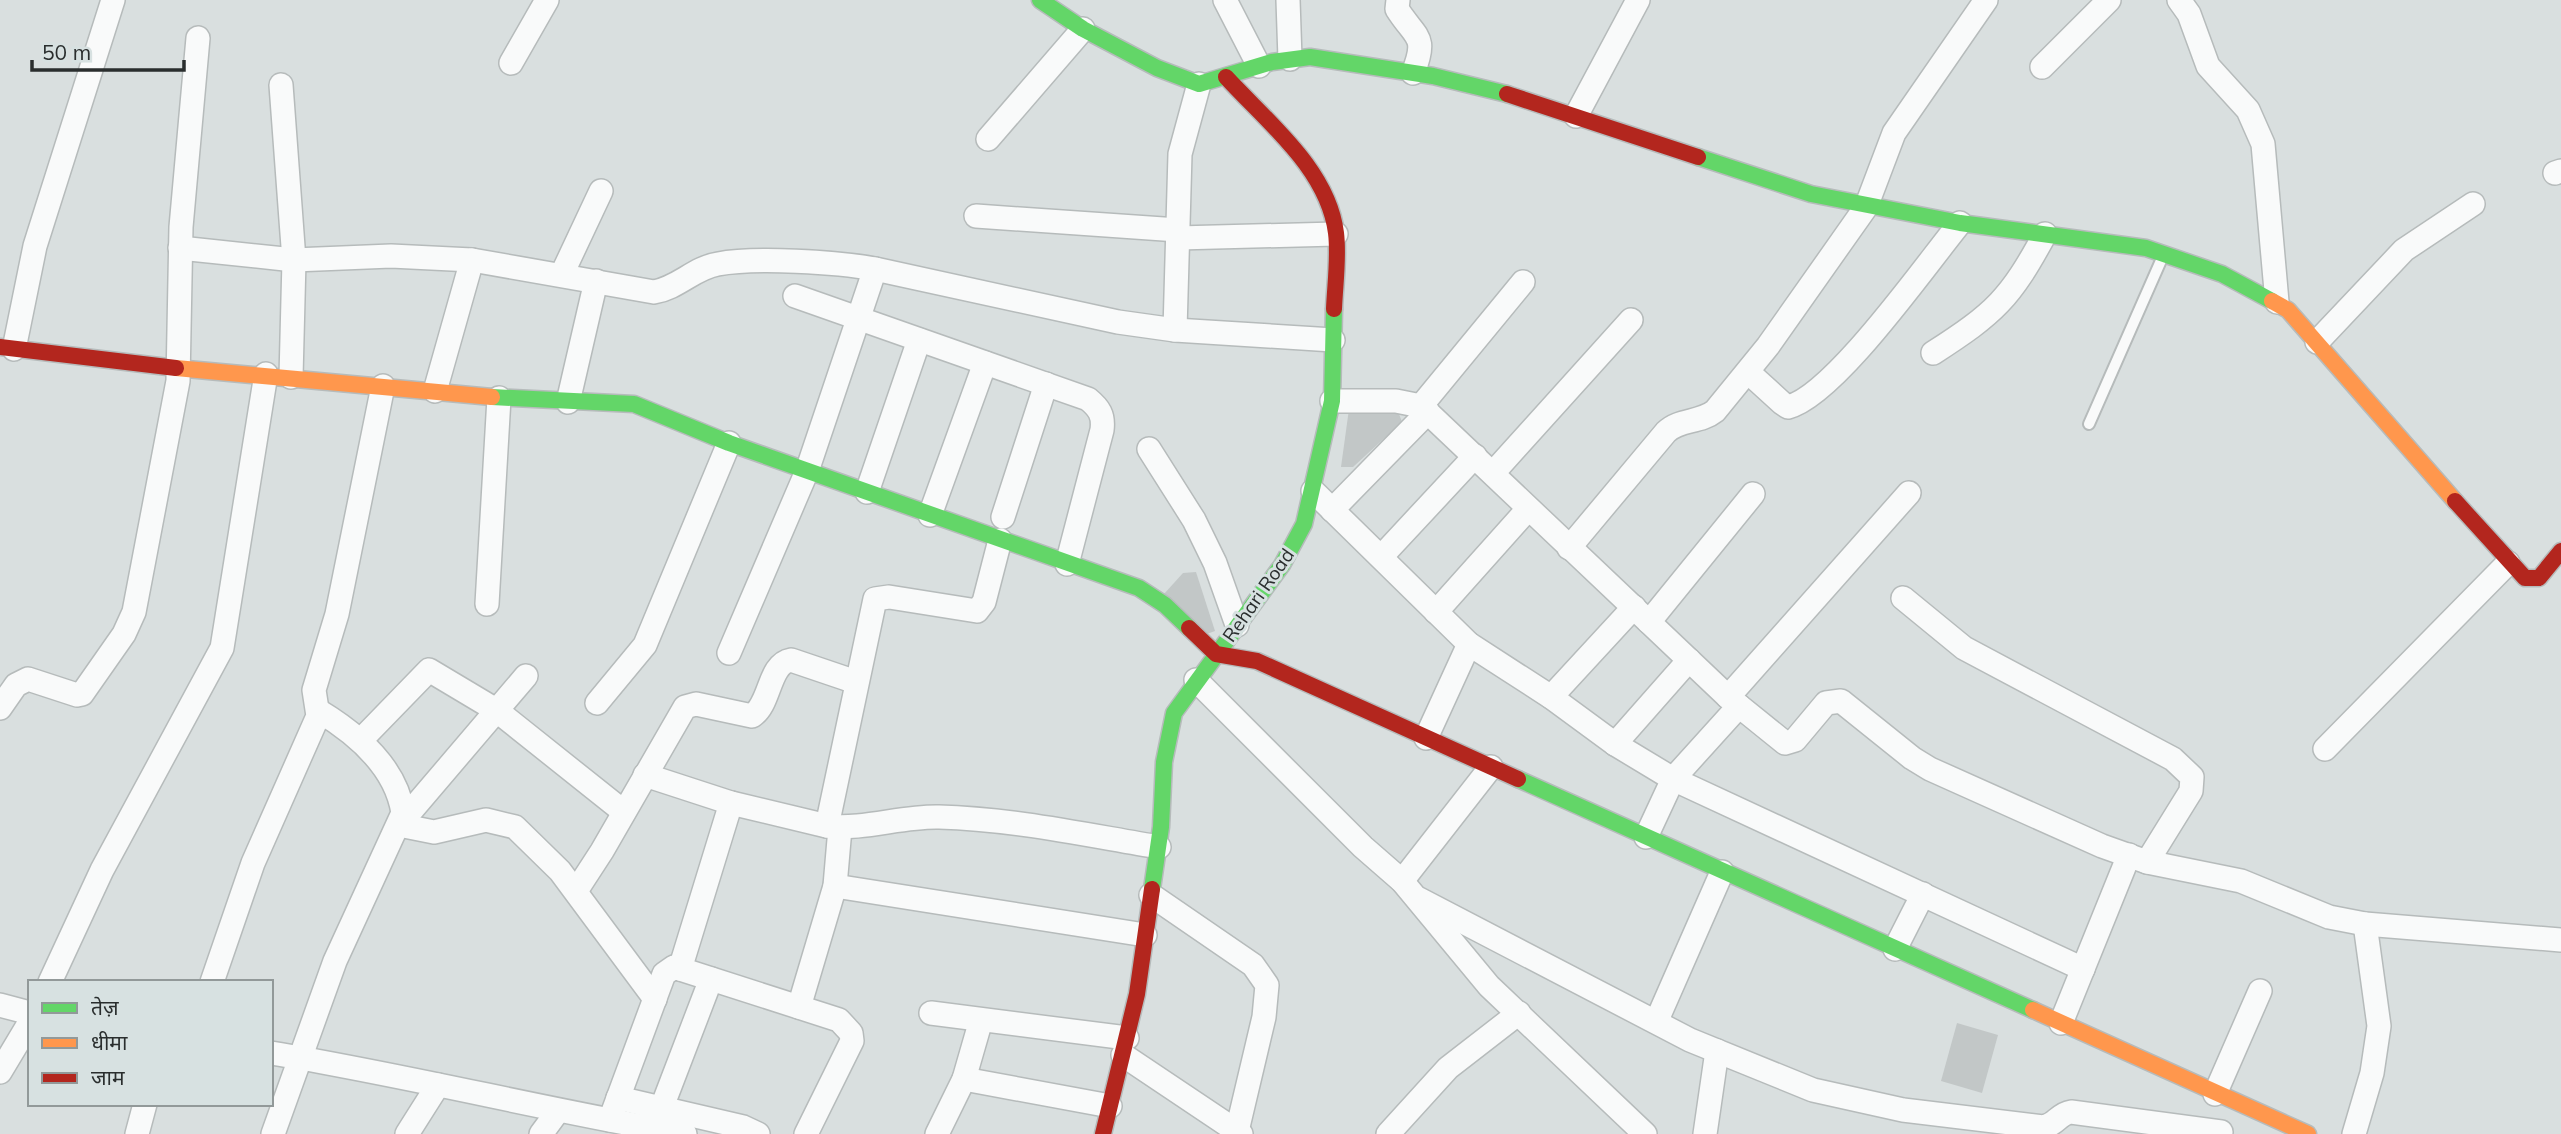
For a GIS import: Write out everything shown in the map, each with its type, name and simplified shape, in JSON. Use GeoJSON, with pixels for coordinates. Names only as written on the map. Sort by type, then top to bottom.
{"type":"FeatureCollection","features":[{"type":"Feature","properties":{"kind":"main road"},"geometry":{"type":"LineString","coordinates":[[1040,0],[1083,29],[1157,68],[1199,84],[1290,59],[1335,60],[1413,73],[1508,94],[1811,194],[1866,207],[1960,223],[2164,254],[2222,274],[2277,302],[2318,342],[2508,563],[2525,578],[2539,578],[2561,551]]}},
{"type":"Feature","properties":{"kind":"main road","name":"Rehari Road"},"geometry":{"type":"LineString","coordinates":[[1103,1134],[1125,1046],[1145,935],[1158,847],[1164,762],[1174,713],[1282,565],[1304,524],[1332,401],[1336,234],[1329,205],[1312,171],[1226,77]]}},
{"type":"Feature","properties":{"kind":"main road"},"geometry":{"type":"LineString","coordinates":[[7,348],[178,381],[265,386],[291,377],[499,398],[634,404],[729,443],[930,515],[1001,528],[1067,564],[1153,595],[1216,654],[1256,661],[2308,1134]]}},
{"type":"Feature","properties":{"kind":"street"},"geometry":{"type":"LineString","coordinates":[[7,348],[35,246],[113,0]]}},
{"type":"Feature","properties":{"kind":"street"},"geometry":{"type":"LineString","coordinates":[[511,63],[547,0]]}},
{"type":"Feature","properties":{"kind":"street"},"geometry":{"type":"LineString","coordinates":[[1226,0],[1259,66]]}},
{"type":"Feature","properties":{"kind":"street"},"geometry":{"type":"LineString","coordinates":[[1288,0],[1290,59]]}},
{"type":"Feature","properties":{"kind":"street"},"geometry":{"type":"LineString","coordinates":[[1398,0],[1397,9],[1418,34],[1422,46],[1413,73]]}},
{"type":"Feature","properties":{"kind":"street"},"geometry":{"type":"LineString","coordinates":[[1576,116],[1638,0]]}},
{"type":"Feature","properties":{"kind":"street"},"geometry":{"type":"LineString","coordinates":[[1569,548],[1666,432],[1679,424],[1706,418],[1748,372],[1866,207],[1880,164],[1898,125],[1986,0]]}},
{"type":"Feature","properties":{"kind":"street"},"geometry":{"type":"LineString","coordinates":[[2042,67],[2109,0]]}},
{"type":"Feature","properties":{"kind":"street"},"geometry":{"type":"LineString","coordinates":[[2183,1],[2208,65],[2248,110],[2263,144],[2277,302]]}},
{"type":"Feature","properties":{"kind":"street"},"geometry":{"type":"LineString","coordinates":[[988,139],[1083,29]]}},
{"type":"Feature","properties":{"kind":"street"},"geometry":{"type":"LineString","coordinates":[[0,708],[16,685],[28,679],[77,695],[82,694],[131,619],[178,381],[180,248],[198,37]]}},
{"type":"Feature","properties":{"kind":"street"},"geometry":{"type":"LineString","coordinates":[[1175,330],[1182,147],[1199,84]]}},
{"type":"Feature","properties":{"kind":"street"},"geometry":{"type":"LineString","coordinates":[[281,85],[294,260],[291,377]]}},
{"type":"Feature","properties":{"kind":"street"},"geometry":{"type":"LineString","coordinates":[[562,274],[601,191]]}},
{"type":"Feature","properties":{"kind":"street"},"geometry":{"type":"LineString","coordinates":[[2318,342],[2404,250],[2473,204]]}},
{"type":"Feature","properties":{"kind":"street"},"geometry":{"type":"LineString","coordinates":[[976,216],[1178,234],[1336,234]]}},
{"type":"Feature","properties":{"kind":"street"},"geometry":{"type":"LineString","coordinates":[[1748,372],[1788,407],[1799,402],[1857,352],[1960,223]]}},
{"type":"Feature","properties":{"kind":"street"},"geometry":{"type":"LineString","coordinates":[[1933,353],[1977,325],[2007,297],[2045,234]]}},
{"type":"Feature","properties":{"kind":"street"},"geometry":{"type":"LineString","coordinates":[[180,248],[294,260],[391,256],[472,260],[654,292],[666,290],[718,264],[819,263],[875,269],[1118,323],[1175,330],[1334,340]]}},
{"type":"Feature","properties":{"kind":"street"},"geometry":{"type":"LineString","coordinates":[[435,391],[472,260]]}},
{"type":"Feature","properties":{"kind":"street"},"geometry":{"type":"LineString","coordinates":[[729,653],[807,471],[875,269]]}},
{"type":"Feature","properties":{"kind":"street"},"geometry":{"type":"LineString","coordinates":[[568,402],[596,281]]}},
{"type":"Feature","properties":{"kind":"street"},"geometry":{"type":"LineString","coordinates":[[1332,510],[1424,409],[1523,282]]}},
{"type":"Feature","properties":{"kind":"street"},"geometry":{"type":"LineString","coordinates":[[795,296],[1088,399],[1103,417],[1067,564]]}},
{"type":"Feature","properties":{"kind":"street"},"geometry":{"type":"LineString","coordinates":[[1493,473],[1632,320]]}},
{"type":"Feature","properties":{"kind":"street"},"geometry":{"type":"LineString","coordinates":[[867,492],[919,340]]}},
{"type":"Feature","properties":{"kind":"street"},"geometry":{"type":"LineString","coordinates":[[930,515],[985,363]]}},
{"type":"Feature","properties":{"kind":"street"},"geometry":{"type":"LineString","coordinates":[[799,1007],[835,886],[833,827],[856,682],[875,599],[889,597],[977,611],[984,602],[1001,528],[1046,384]]}},
{"type":"Feature","properties":{"kind":"street"},"geometry":{"type":"LineString","coordinates":[[51,980],[147,782],[219,656],[265,386]]}},
{"type":"Feature","properties":{"kind":"street"},"geometry":{"type":"LineString","coordinates":[[213,980],[253,863],[319,710],[315,684],[337,614],[383,386]]}},
{"type":"Feature","properties":{"kind":"street"},"geometry":{"type":"LineString","coordinates":[[487,604],[499,398]]}},
{"type":"Feature","properties":{"kind":"street"},"geometry":{"type":"LineString","coordinates":[[1332,401],[1396,401],[1424,409],[1733,701],[1785,743],[1795,740],[1826,703],[1841,701],[1912,758],[1930,769],[2138,859],[2241,881],[2318,914],[2365,924],[2561,940]]}},
{"type":"Feature","properties":{"kind":"street"},"geometry":{"type":"LineString","coordinates":[[597,703],[645,645],[729,443]]}},
{"type":"Feature","properties":{"kind":"street"},"geometry":{"type":"LineString","coordinates":[[1149,449],[1194,520],[1216,563],[1237,625]]}},
{"type":"Feature","properties":{"kind":"street"},"geometry":{"type":"LineString","coordinates":[[1381,557],[1475,456]]}},
{"type":"Feature","properties":{"kind":"street"},"geometry":{"type":"LineString","coordinates":[[1313,491],[1469,644],[1551,697],[1615,744],[1673,779],[2083,969]]}},
{"type":"Feature","properties":{"kind":"street"},"geometry":{"type":"LineString","coordinates":[[1646,837],[1673,779],[1733,701],[1909,493]]}},
{"type":"Feature","properties":{"kind":"street"},"geometry":{"type":"LineString","coordinates":[[1551,697],[1642,614],[1753,494]]}},
{"type":"Feature","properties":{"kind":"street"},"geometry":{"type":"LineString","coordinates":[[1436,612],[1528,509]]}},
{"type":"Feature","properties":{"kind":"street"},"geometry":{"type":"LineString","coordinates":[[2325,749],[2508,563]]}},
{"type":"Feature","properties":{"kind":"street"},"geometry":{"type":"LineString","coordinates":[[1903,598],[1964,648],[2173,759],[2187,769],[2192,777],[2191,791],[2138,859],[2083,969],[2061,1023]]}},
{"type":"Feature","properties":{"kind":"street"},"geometry":{"type":"LineString","coordinates":[[1426,738],[1469,644]]}},
{"type":"Feature","properties":{"kind":"street"},"geometry":{"type":"LineString","coordinates":[[576,891],[685,707],[696,704],[752,716],[761,709],[784,661],[791,660],[856,682]]}},
{"type":"Feature","properties":{"kind":"street"},"geometry":{"type":"LineString","coordinates":[[1615,744],[1689,660]]}},
{"type":"Feature","properties":{"kind":"street"},"geometry":{"type":"LineString","coordinates":[[361,740],[429,670],[496,710],[624,812]]}},
{"type":"Feature","properties":{"kind":"street"},"geometry":{"type":"LineString","coordinates":[[400,825],[526,676]]}},
{"type":"Feature","properties":{"kind":"street"},"geometry":{"type":"LineString","coordinates":[[1196,680],[1363,847],[1402,881],[1471,967],[1634,1130]]}},
{"type":"Feature","properties":{"kind":"street"},"geometry":{"type":"LineString","coordinates":[[273,1134],[334,961],[400,825],[403,813],[394,783],[361,740],[319,710]]}},
{"type":"Feature","properties":{"kind":"street"},"geometry":{"type":"LineString","coordinates":[[1402,881],[1491,767]]}},
{"type":"Feature","properties":{"kind":"street"},"geometry":{"type":"LineString","coordinates":[[645,775],[731,803],[833,827],[910,818],[964,818],[1158,847]]}},
{"type":"Feature","properties":{"kind":"street"},"geometry":{"type":"LineString","coordinates":[[680,969],[731,803]]}},
{"type":"Feature","properties":{"kind":"street"},"geometry":{"type":"LineString","coordinates":[[400,825],[434,832],[486,820],[515,827],[543,851],[576,891],[655,999]]}},
{"type":"Feature","properties":{"kind":"street"},"geometry":{"type":"LineString","coordinates":[[1657,1020],[1722,872]]}},
{"type":"Feature","properties":{"kind":"street"},"geometry":{"type":"LineString","coordinates":[[835,886],[1145,935]]}},
{"type":"Feature","properties":{"kind":"street"},"geometry":{"type":"LineString","coordinates":[[1895,948],[1923,894]]}},
{"type":"Feature","properties":{"kind":"street"},"geometry":{"type":"LineString","coordinates":[[930,1013],[1125,1046],[1239,1133],[1264,1017],[1267,985],[1253,965],[1151,895]]}},
{"type":"Feature","properties":{"kind":"street"},"geometry":{"type":"LineString","coordinates":[[1419,899],[1717,1051],[1813,1090],[1903,1110],[2043,1128],[2051,1126],[2063,1113],[2071,1112],[2221,1132]]}},
{"type":"Feature","properties":{"kind":"street"},"geometry":{"type":"LineString","coordinates":[[2354,1134],[2372,1073],[2379,1026],[2365,924]]}},
{"type":"Feature","properties":{"kind":"street"},"geometry":{"type":"LineString","coordinates":[[610,1120],[668,969],[680,969],[839,1020],[851,1033],[852,1041],[806,1134]]}},
{"type":"Feature","properties":{"kind":"street"},"geometry":{"type":"LineString","coordinates":[[662,1107],[710,978]]}},
{"type":"Feature","properties":{"kind":"street"},"geometry":{"type":"LineString","coordinates":[[2215,1094],[2260,991]]}},
{"type":"Feature","properties":{"kind":"street"},"geometry":{"type":"LineString","coordinates":[[0,1005],[28,1012]]}},
{"type":"Feature","properties":{"kind":"street"},"geometry":{"type":"LineString","coordinates":[[1388,1134],[1448,1068],[1519,1013]]}},
{"type":"Feature","properties":{"kind":"street"},"geometry":{"type":"LineString","coordinates":[[937,1134],[964,1079],[981,1020]]}},
{"type":"Feature","properties":{"kind":"street"},"geometry":{"type":"LineString","coordinates":[[0,1072],[28,1026]]}},
{"type":"Feature","properties":{"kind":"street"},"geometry":{"type":"LineString","coordinates":[[1706,1134],[1717,1051]]}},
{"type":"Feature","properties":{"kind":"street"},"geometry":{"type":"LineString","coordinates":[[273,1054],[683,1134]]}},
{"type":"Feature","properties":{"kind":"street"},"geometry":{"type":"LineString","coordinates":[[964,1079],[1110,1106]]}},
{"type":"Feature","properties":{"kind":"street"},"geometry":{"type":"LineString","coordinates":[[407,1134],[438,1085]]}},
{"type":"Feature","properties":{"kind":"street"},"geometry":{"type":"LineString","coordinates":[[618,1098],[662,1107],[758,1134]]}},
{"type":"Feature","properties":{"kind":"street"},"geometry":{"type":"LineString","coordinates":[[137,1134],[144,1106]]}},
{"type":"Feature","properties":{"kind":"street"},"geometry":{"type":"LineString","coordinates":[[541,1134],[558,1111]]}},
{"type":"Feature","properties":{"kind":"lane"},"geometry":{"type":"LineString","coordinates":[[2089,424],[2164,254]]}},
{"type":"Feature","properties":{"kind":"building"},"geometry":{"type":"Polygon","coordinates":[[[1349,409],[1399,414],[1402,422],[1353,467],[1341,467],[1349,409]]]}},
{"type":"Feature","properties":{"kind":"building"},"geometry":{"type":"Polygon","coordinates":[[[1196,572],[1215,631],[1204,635],[1164,594],[1183,573],[1196,572]]]}},
{"type":"Feature","properties":{"kind":"building"},"geometry":{"type":"Polygon","coordinates":[[[1957,1023],[1998,1035],[1982,1093],[1941,1081],[1957,1023]]]}},
{"type":"Feature","properties":{"kind":"traffic: fast"},"geometry":{"type":"LineString","coordinates":[[1040,0],[1083,29],[1157,68],[1199,84],[1272,62],[1310,57],[1433,76],[1507,94]]}},
{"type":"Feature","properties":{"kind":"traffic: fast"},"geometry":{"type":"LineString","coordinates":[[1698,157],[1811,194],[1960,223],[2146,248],[2222,274],[2272,301]]}},
{"type":"Feature","properties":{"kind":"traffic: fast"},"geometry":{"type":"LineString","coordinates":[[1152,889],[1161,827],[1164,762],[1174,713],[1282,565],[1304,524],[1332,401],[1334,309]]}},
{"type":"Feature","properties":{"kind":"traffic: fast"},"geometry":{"type":"LineString","coordinates":[[492,397],[634,404],[729,443],[1139,588],[1165,605],[1189,628]]}},
{"type":"Feature","properties":{"kind":"traffic: fast"},"geometry":{"type":"LineString","coordinates":[[1518,779],[2033,1010]]}},
{"type":"Feature","properties":{"kind":"traffic: slow"},"geometry":{"type":"LineString","coordinates":[[2272,301],[2288,310],[2455,501]]}},
{"type":"Feature","properties":{"kind":"traffic: slow"},"geometry":{"type":"LineString","coordinates":[[176,368],[492,397]]}},
{"type":"Feature","properties":{"kind":"traffic: slow"},"geometry":{"type":"LineString","coordinates":[[2033,1010],[2308,1134]]}},
{"type":"Feature","properties":{"kind":"traffic: jam"},"geometry":{"type":"LineString","coordinates":[[1226,77],[1277,129],[1308,167],[1321,188],[1331,210],[1336,233],[1334,309]]}},
{"type":"Feature","properties":{"kind":"traffic: jam"},"geometry":{"type":"LineString","coordinates":[[1507,94],[1698,157]]}},
{"type":"Feature","properties":{"kind":"traffic: jam"},"geometry":{"type":"LineString","coordinates":[[0,347],[176,368]]}},
{"type":"Feature","properties":{"kind":"traffic: jam"},"geometry":{"type":"LineString","coordinates":[[2455,501],[2525,578],[2539,578],[2561,551]]}},
{"type":"Feature","properties":{"kind":"traffic: jam"},"geometry":{"type":"LineString","coordinates":[[1189,628],[1216,654],[1257,661],[1518,779]]}},
{"type":"Feature","properties":{"kind":"traffic: jam"},"geometry":{"type":"LineString","coordinates":[[1103,1134],[1137,994],[1152,889]]}}]}
